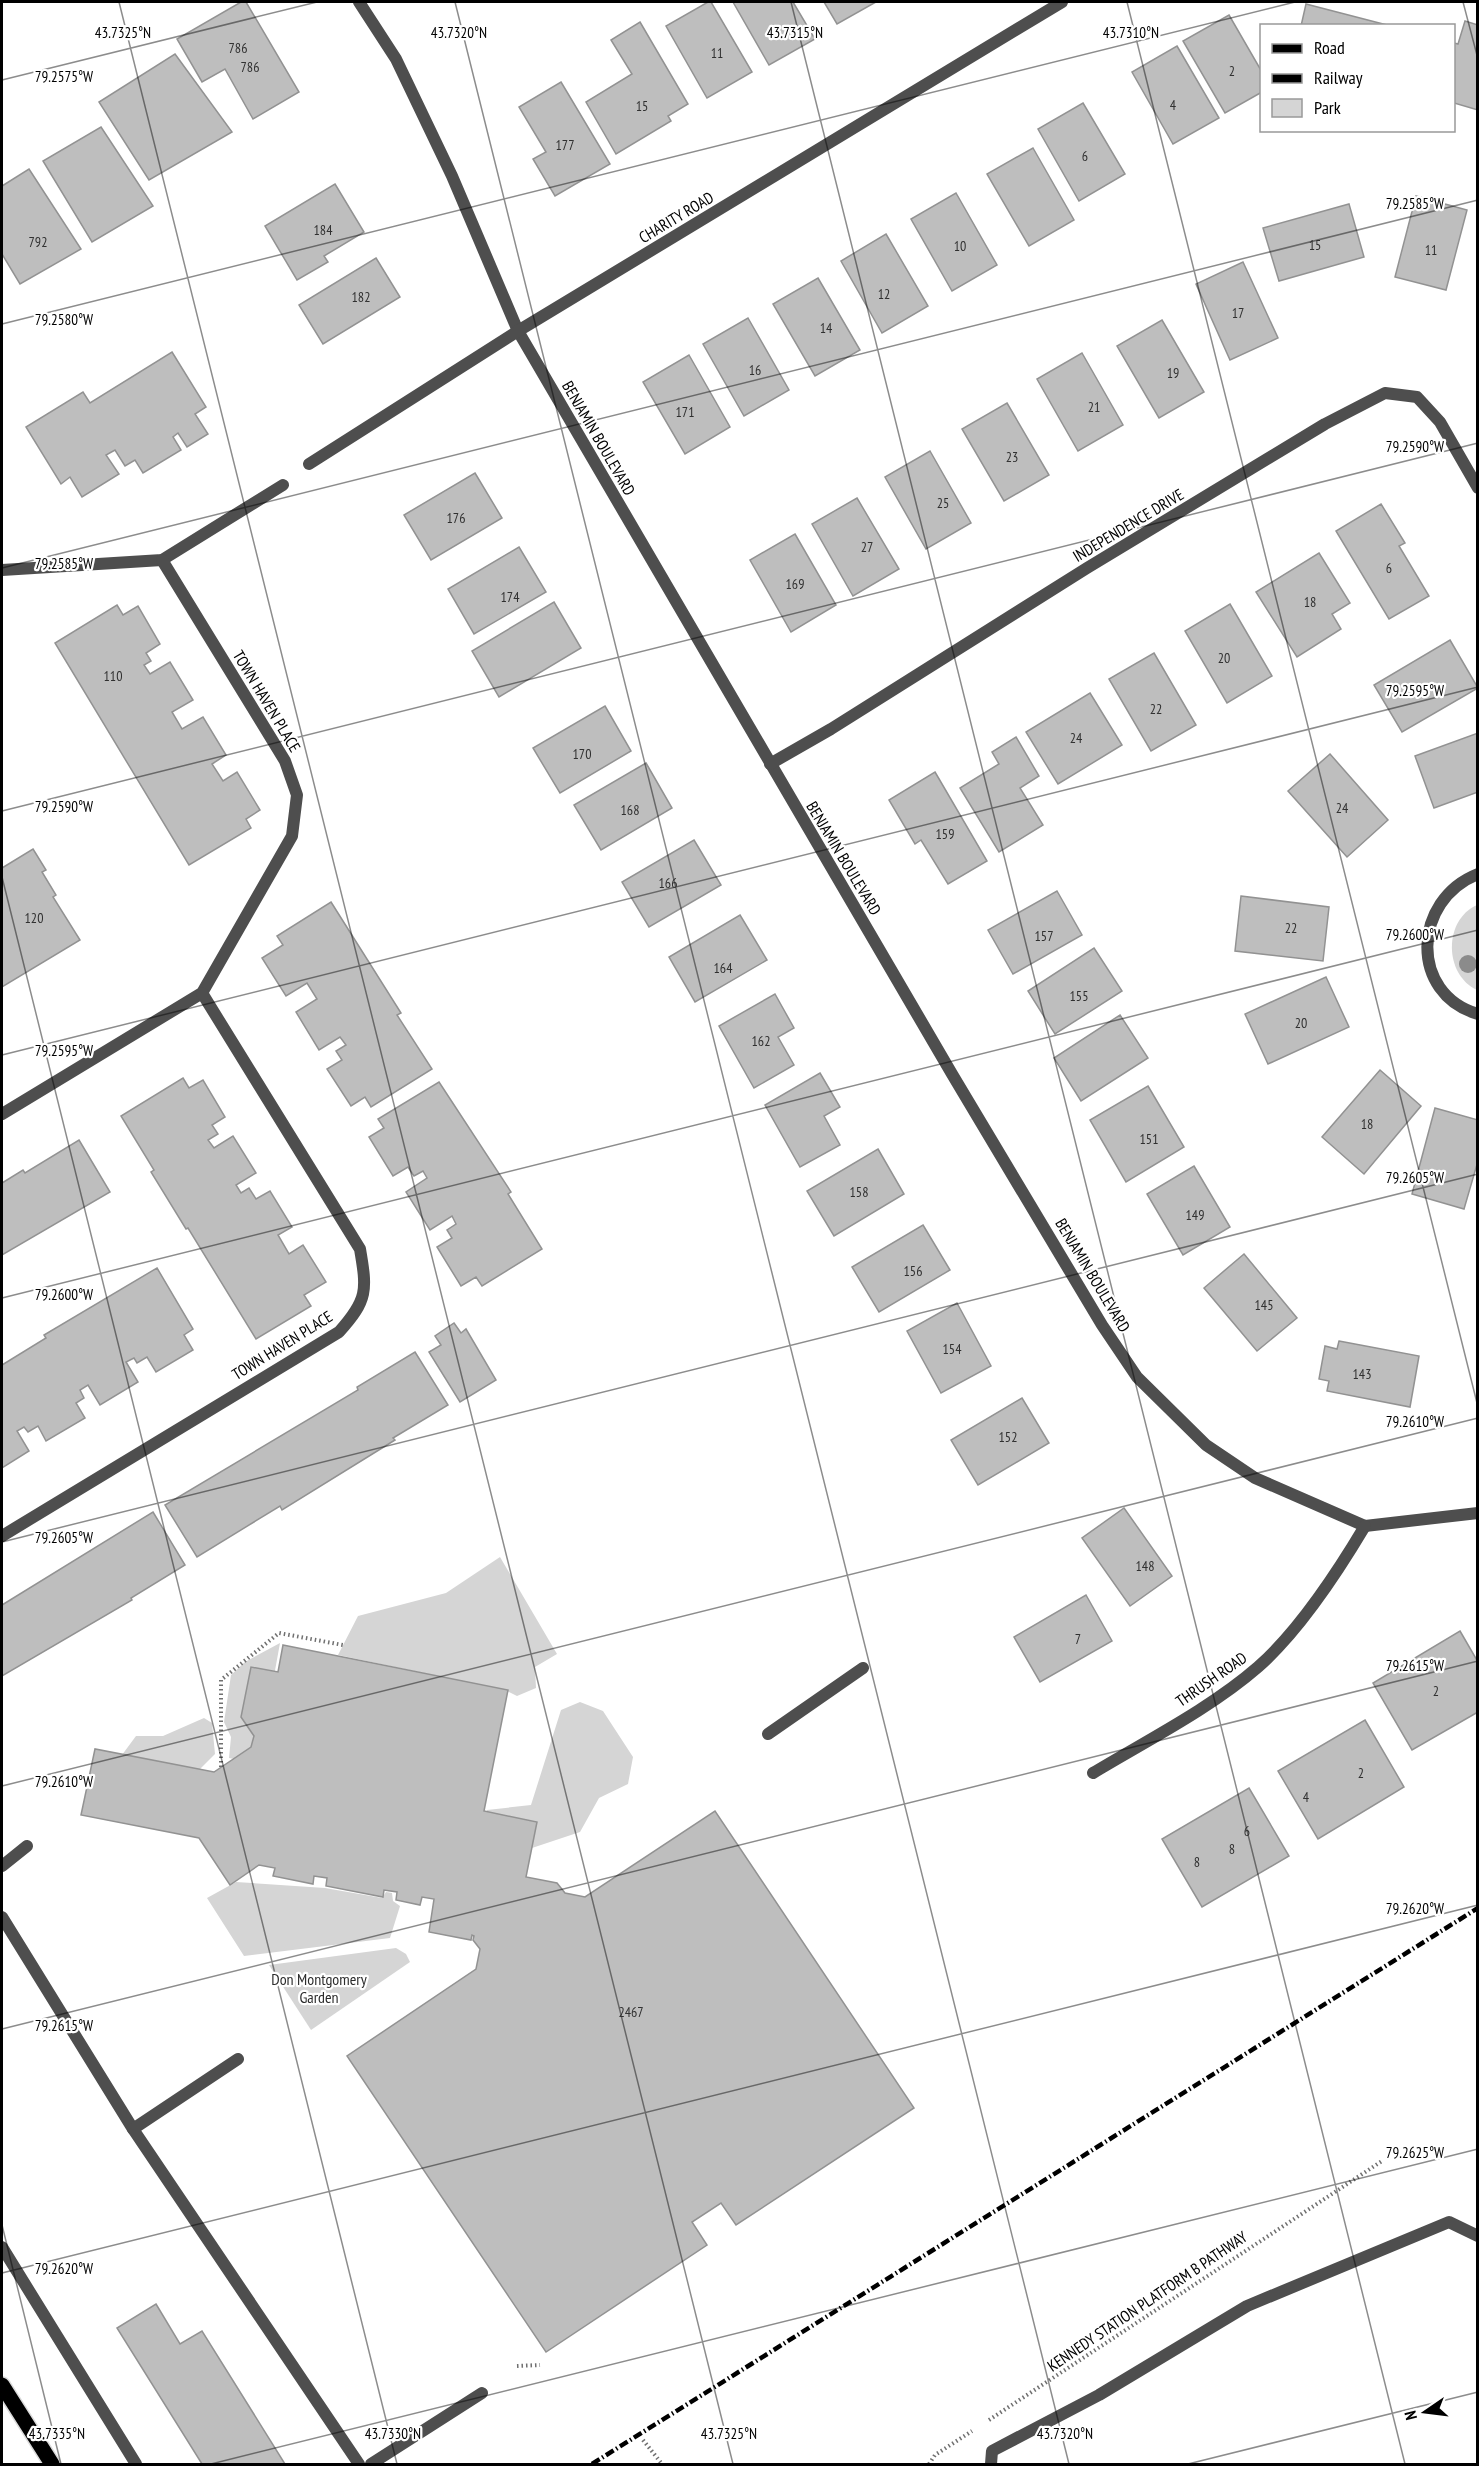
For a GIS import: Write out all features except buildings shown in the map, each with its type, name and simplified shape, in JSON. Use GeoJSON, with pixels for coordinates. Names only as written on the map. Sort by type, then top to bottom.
{"type":"FeatureCollection","features":[{"type":"Feature","properties":{"kind":"main road"},"geometry":{"type":"LineString","coordinates":[[2,2385],[52,2464]]}},
{"type":"Feature","properties":{"kind":"street","name":"BENJAMIN BOULEVARD"},"geometry":{"type":"LineString","coordinates":[[359,2],[396,60],[447,166],[518,331],[770,764],[1102,1325],[1137,1377],[1206,1445],[1255,1478],[1365,1526],[1460,1517],[1478,1513]]}},
{"type":"Feature","properties":{"kind":"street","name":"CHARITY ROAD"},"geometry":{"type":"LineString","coordinates":[[309,464],[518,331],[1062,2]]}},
{"type":"Feature","properties":{"kind":"street","name":"INDEPENDENCE DRIVE"},"geometry":{"type":"LineString","coordinates":[[770,764],[831,729],[1087,568],[1295,442],[1385,393],[1417,398],[1440,422],[1478,488]]}},
{"type":"Feature","properties":{"kind":"street"},"geometry":{"type":"LineString","coordinates":[[2,570],[162,560],[283,485]]}},
{"type":"Feature","properties":{"kind":"street","name":"TOWN HAVEN PLACE"},"geometry":{"type":"LineString","coordinates":[[2,1114],[202,993],[292,836],[297,795],[285,760],[162,560]]}},
{"type":"Feature","properties":{"kind":"street"},"geometry":{"type":"LineString","coordinates":[[1478,874],[1454,887],[1437,906],[1428,929],[1427,954],[1435,979],[1449,998],[1468,1012],[1478,1014]]}},
{"type":"Feature","properties":{"kind":"street","name":"TOWN HAVEN PLACE"},"geometry":{"type":"LineString","coordinates":[[2,1536],[339,1332],[356,1313],[366,1284],[360,1249],[202,993]]}},
{"type":"Feature","properties":{"kind":"street","name":"THRUSH ROAD"},"geometry":{"type":"LineString","coordinates":[[1093,1773],[1226,1692],[1259,1666],[1339,1571],[1365,1526]]}},
{"type":"Feature","properties":{"kind":"street"},"geometry":{"type":"LineString","coordinates":[[768,1734],[863,1668]]}},
{"type":"Feature","properties":{"kind":"street"},"geometry":{"type":"LineString","coordinates":[[2,1866],[27,1846]]}},
{"type":"Feature","properties":{"kind":"street"},"geometry":{"type":"LineString","coordinates":[[2,1917],[133,2128],[359,2464]]}},
{"type":"Feature","properties":{"kind":"street"},"geometry":{"type":"LineString","coordinates":[[133,2128],[238,2060]]}},
{"type":"Feature","properties":{"kind":"street"},"geometry":{"type":"LineString","coordinates":[[991,2464],[992,2451],[1099,2395],[1247,2306],[1449,2222],[1478,2236]]}},
{"type":"Feature","properties":{"kind":"street"},"geometry":{"type":"LineString","coordinates":[[2,2247],[136,2464]]}},
{"type":"Feature","properties":{"kind":"street"},"geometry":{"type":"LineString","coordinates":[[371,2464],[482,2393]]}},
{"type":"Feature","properties":{"kind":"path"},"geometry":{"type":"LineString","coordinates":[[221,1767],[221,1680],[279,1633],[343,1645]]}},
{"type":"Feature","properties":{"kind":"path","name":"KENNEDY STATION PLATFORM B PATHWAY"},"geometry":{"type":"LineString","coordinates":[[929,2464],[934,2455],[1382,2161]]}},
{"type":"Feature","properties":{"kind":"path"},"geometry":{"type":"LineString","coordinates":[[517,2366],[540,2365]]}},
{"type":"Feature","properties":{"kind":"path"},"geometry":{"type":"LineString","coordinates":[[643,2440],[662,2464]]}},
{"type":"Feature","properties":{"kind":"green space"},"geometry":{"type":"Polygon","coordinates":[[[1477,905],[1477,990],[1466,983],[1458,972],[1452,948],[1453,935],[1458,922],[1466,912],[1477,905]]]}},
{"type":"Feature","properties":{"kind":"green space"},"geometry":{"type":"Polygon","coordinates":[[[500,1557],[557,1654],[535,1667],[536,1688],[517,1696],[505,1690],[338,1655],[358,1616],[446,1593],[500,1557]]]}},
{"type":"Feature","properties":{"kind":"green space"},"geometry":{"type":"Polygon","coordinates":[[[280,1643],[258,1764],[229,1758],[231,1737],[224,1722],[231,1675],[245,1662],[280,1643]]]}},
{"type":"Feature","properties":{"kind":"green space"},"geometry":{"type":"Polygon","coordinates":[[[580,1702],[603,1711],[633,1757],[628,1784],[599,1798],[580,1832],[529,1849],[477,1859],[487,1810],[531,1805],[561,1710],[580,1702]]]}},
{"type":"Feature","properties":{"kind":"green space"},"geometry":{"type":"Polygon","coordinates":[[[204,1718],[212,1723],[215,1754],[193,1776],[119,1759],[136,1736],[163,1736],[204,1718]]]}},
{"type":"Feature","properties":{"kind":"green space"},"geometry":{"type":"Polygon","coordinates":[[[236,1882],[325,1888],[382,1898],[386,1892],[392,1893],[393,1901],[400,1906],[390,1938],[244,1956],[207,1898],[236,1882]]]}},
{"type":"Feature","properties":{"kind":"green space","name":"Don Montgomery Garden"},"geometry":{"type":"Polygon","coordinates":[[[396,1948],[406,1954],[410,1962],[311,2030],[269,1965],[396,1948]]]}},
{"type":"Feature","properties":{"kind":"railway"},"geometry":{"type":"LineString","coordinates":[[592,2464],[1478,1908]]}}]}
